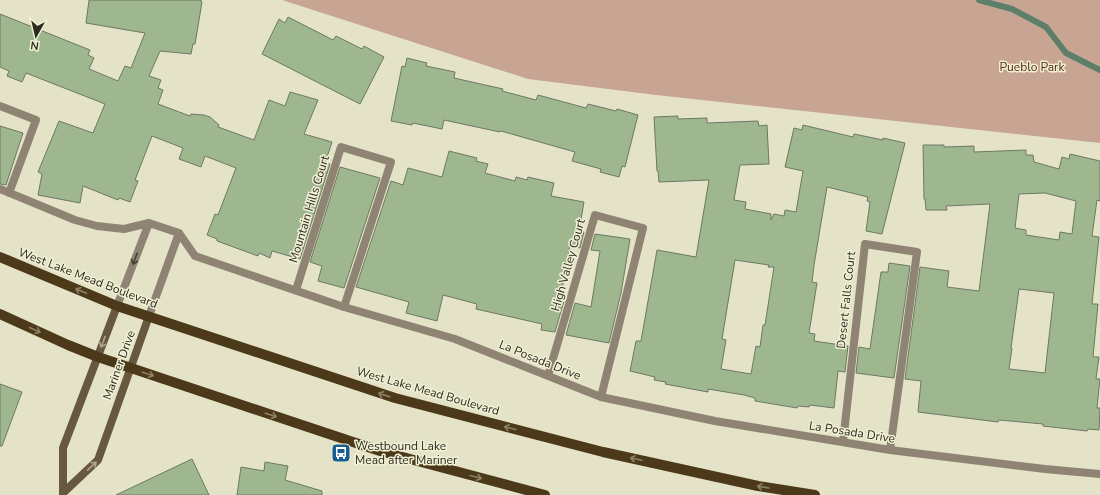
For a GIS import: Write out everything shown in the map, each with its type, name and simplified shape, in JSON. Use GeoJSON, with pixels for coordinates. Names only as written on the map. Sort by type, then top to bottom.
{"type":"FeatureCollection","features":[{"type":"Feature","properties":{"kind":"main road","name":"West Lake Mead Boulevard"},"geometry":{"type":"LineString","coordinates":[[0,257],[117,306],[395,398],[611,453],[758,486],[816,495]]}},
{"type":"Feature","properties":{"kind":"main road"},"geometry":{"type":"LineString","coordinates":[[0,314],[98,357],[380,451],[545,495]]}},
{"type":"Feature","properties":{"kind":"street"},"geometry":{"type":"LineString","coordinates":[[0,106],[36,120],[9,193]]}},
{"type":"Feature","properties":{"kind":"street","name":"Mountain Hills Court"},"geometry":{"type":"LineString","coordinates":[[296,290],[340,146],[391,162],[344,307]]}},
{"type":"Feature","properties":{"kind":"street"},"geometry":{"type":"LineString","coordinates":[[0,189],[75,220],[97,226],[124,229],[149,222],[179,233]]}},
{"type":"Feature","properties":{"kind":"street","name":"High Valley Court"},"geometry":{"type":"LineString","coordinates":[[548,376],[595,215],[643,228],[601,397]]}},
{"type":"Feature","properties":{"kind":"street","name":"Mariner Drive"},"geometry":{"type":"LineString","coordinates":[[63,494],[63,448],[149,222]]}},
{"type":"Feature","properties":{"kind":"street","name":"Mariner Drive"},"geometry":{"type":"LineString","coordinates":[[63,494],[98,460],[179,233]]}},
{"type":"Feature","properties":{"kind":"street","name":"La Posada Drive"},"geometry":{"type":"LineString","coordinates":[[179,233],[195,256],[344,307],[455,339],[601,397],[715,421],[890,450],[1045,469],[1100,474]]}},
{"type":"Feature","properties":{"kind":"street","name":"Desert Falls Court"},"geometry":{"type":"LineString","coordinates":[[843,442],[865,244],[917,252],[890,450]]}},
{"type":"Feature","properties":{"kind":"green space","name":"Pueblo Park"},"geometry":{"type":"Polygon","coordinates":[[[282,0],[1100,0],[1100,143],[656,95],[528,79],[282,0]]]}},
{"type":"Feature","properties":{"kind":"building"},"geometry":{"type":"Polygon","coordinates":[[[89,0],[201,0],[202,2],[195,44],[193,44],[191,54],[160,51],[149,76],[161,80],[158,88],[163,90],[158,104],[190,116],[191,114],[210,117],[219,125],[218,127],[254,140],[269,100],[285,106],[290,92],[318,100],[304,134],[332,142],[325,163],[330,164],[300,259],[272,251],[270,258],[259,253],[258,256],[217,241],[217,239],[207,235],[215,214],[218,215],[236,168],[205,156],[201,167],[179,159],[183,148],[152,136],[135,180],[138,181],[130,202],[119,198],[118,200],[83,186],[80,203],[38,195],[42,174],[38,172],[59,121],[93,133],[105,104],[26,73],[22,82],[7,76],[9,71],[0,67],[0,14],[90,50],[88,55],[94,58],[89,69],[118,81],[125,66],[131,68],[145,33],[86,23],[89,0]]]}},
{"type":"Feature","properties":{"kind":"building"},"geometry":{"type":"Polygon","coordinates":[[[288,17],[333,40],[336,36],[362,49],[364,46],[384,57],[360,104],[262,54],[279,19],[285,23],[288,17]]]}},
{"type":"Feature","properties":{"kind":"building"},"geometry":{"type":"Polygon","coordinates":[[[407,58],[427,63],[426,66],[455,72],[454,78],[503,89],[502,91],[536,100],[538,95],[586,108],[588,104],[616,111],[617,109],[638,115],[625,167],[622,166],[619,177],[600,172],[601,169],[572,161],[575,152],[501,131],[444,120],[442,129],[413,123],[412,125],[391,121],[402,66],[405,67],[407,58]]]}},
{"type":"Feature","properties":{"kind":"building"},"geometry":{"type":"Polygon","coordinates":[[[678,116],[678,119],[707,118],[707,123],[758,121],[759,126],[767,125],[769,164],[740,165],[734,200],[746,202],[745,209],[771,214],[771,220],[774,214],[784,216],[785,210],[796,212],[803,171],[785,167],[794,128],[802,130],[803,125],[853,137],[854,134],[905,143],[882,234],[866,231],[870,202],[867,201],[868,197],[827,187],[814,265],[812,282],[817,283],[809,333],[815,334],[814,341],[848,346],[845,372],[838,371],[834,408],[810,405],[809,407],[798,406],[797,408],[755,401],[755,398],[744,395],[708,389],[708,392],[665,384],[666,382],[654,380],[655,377],[630,371],[636,341],[641,341],[657,250],[696,257],[709,180],[659,182],[654,117],[678,116]],[[735,260],[722,339],[726,340],[721,369],[751,374],[756,346],[760,347],[763,325],[765,325],[774,267],[768,267],[769,265],[735,260]]]}},
{"type":"Feature","properties":{"kind":"building"},"geometry":{"type":"Polygon","coordinates":[[[0,126],[23,133],[6,185],[0,184],[0,126]]]}},
{"type":"Feature","properties":{"kind":"building"},"geometry":{"type":"Polygon","coordinates":[[[923,145],[944,145],[944,147],[974,146],[974,152],[1026,150],[1026,155],[1033,155],[1034,162],[1059,169],[1062,157],[1069,159],[1070,154],[1100,161],[1100,201],[1097,200],[1092,236],[1099,237],[1092,304],[1098,304],[1093,357],[1099,357],[1096,379],[1100,379],[1097,408],[1100,408],[1099,430],[1088,429],[1087,431],[1043,426],[1043,424],[999,420],[998,422],[918,412],[921,381],[905,379],[920,267],[949,271],[947,287],[979,291],[990,204],[946,206],[947,210],[926,210],[924,199],[923,145]],[[1045,193],[1019,194],[1015,228],[1026,230],[1026,235],[1059,240],[1060,232],[1072,234],[1076,201],[1045,193]],[[1019,289],[1009,369],[1045,373],[1054,293],[1019,289]]]}},
{"type":"Feature","properties":{"kind":"building"},"geometry":{"type":"Polygon","coordinates":[[[449,151],[477,158],[476,161],[488,164],[485,173],[515,181],[516,177],[527,180],[528,177],[554,183],[551,196],[584,202],[579,231],[584,232],[580,248],[570,246],[560,300],[564,301],[555,332],[541,330],[542,324],[476,309],[477,304],[443,295],[437,321],[406,313],[409,302],[356,287],[391,181],[403,185],[408,168],[442,177],[449,151]]]}},
{"type":"Feature","properties":{"kind":"building"},"geometry":{"type":"Polygon","coordinates":[[[340,167],[380,178],[344,288],[318,281],[322,266],[310,262],[340,167]]]}},
{"type":"Feature","properties":{"kind":"building"},"geometry":{"type":"Polygon","coordinates":[[[595,234],[630,239],[621,293],[609,343],[566,335],[575,303],[591,307],[600,251],[591,250],[595,234]]]}},
{"type":"Feature","properties":{"kind":"building"},"geometry":{"type":"Polygon","coordinates":[[[889,263],[910,266],[894,378],[856,373],[859,347],[870,349],[881,272],[888,272],[889,263]]]}},
{"type":"Feature","properties":{"kind":"building"},"geometry":{"type":"Polygon","coordinates":[[[0,384],[22,392],[2,446],[0,446],[0,384]]]}},
{"type":"Feature","properties":{"kind":"building"},"geometry":{"type":"Polygon","coordinates":[[[192,459],[209,495],[116,495],[192,459]]]}},
{"type":"Feature","properties":{"kind":"building"},"geometry":{"type":"Polygon","coordinates":[[[265,462],[288,466],[285,480],[322,491],[322,495],[237,495],[241,467],[264,471],[265,462]]]}},
{"type":"Feature","properties":{"kind":"waterway"},"geometry":{"type":"LineString","coordinates":[[979,0],[1012,9],[1046,27],[1066,53],[1100,70]]}},
{"type":"Feature","properties":{"kind":"place","name":"Westbound Lake Mead after Mariner"},"geometry":{"type":"Point","coordinates":[341,453]}}]}
